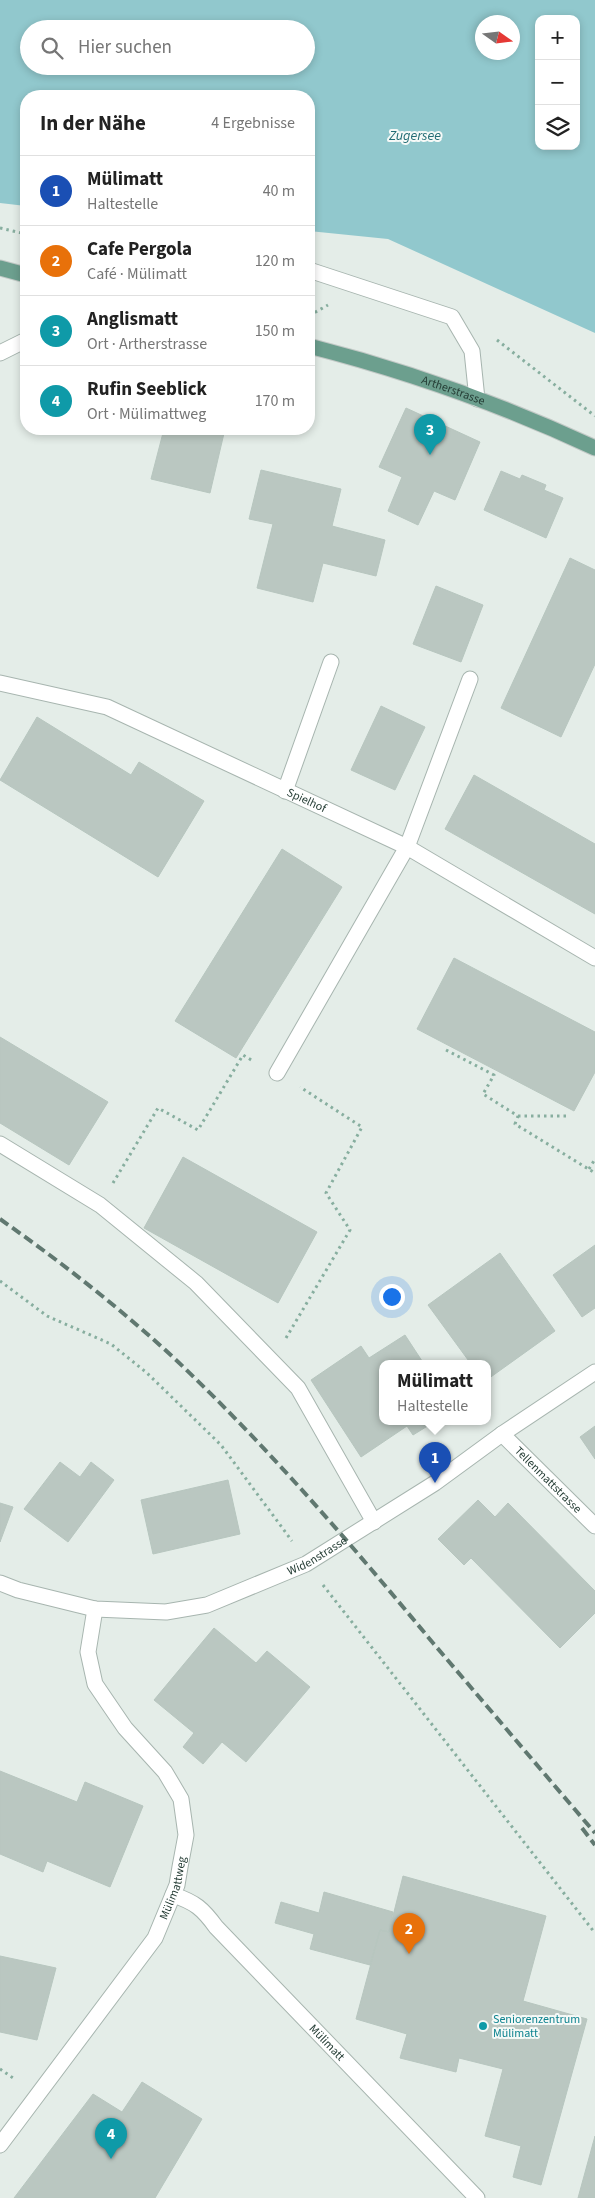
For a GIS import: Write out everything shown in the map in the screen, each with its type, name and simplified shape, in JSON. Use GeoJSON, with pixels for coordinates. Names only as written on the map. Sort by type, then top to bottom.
{"type":"FeatureCollection","features":[{"type":"Feature","properties":{"kind":"main road"},"geometry":{"type":"LineString","coordinates":[[0,268],[20,273]]}},
{"type":"Feature","properties":{"kind":"main road","name":"Artherstrasse"},"geometry":{"type":"LineString","coordinates":[[315,347],[370,361],[477,399],[595,448]]}},
{"type":"Feature","properties":{"kind":"street"},"geometry":{"type":"LineString","coordinates":[[315,272],[452,318],[472,351],[477,399]]}},
{"type":"Feature","properties":{"kind":"street"},"geometry":{"type":"LineString","coordinates":[[0,353],[20,343]]}},
{"type":"Feature","properties":{"kind":"street"},"geometry":{"type":"LineString","coordinates":[[286,791],[331,662]]}},
{"type":"Feature","properties":{"kind":"street"},"geometry":{"type":"LineString","coordinates":[[277,1072],[407,847],[470,679]]}},
{"type":"Feature","properties":{"kind":"street","name":"Spielhof"},"geometry":{"type":"LineString","coordinates":[[0,683],[107,708],[407,847],[595,958]]}},
{"type":"Feature","properties":{"kind":"street"},"geometry":{"type":"LineString","coordinates":[[0,1144],[100,1205],[196,1283],[298,1388],[374,1522]]}},
{"type":"Feature","properties":{"kind":"street","name":"Widenstrasse"},"geometry":{"type":"LineString","coordinates":[[0,1583],[18,1590],[95,1609],[166,1612],[206,1605],[306,1564],[435,1484],[502,1434],[595,1372]]}},
{"type":"Feature","properties":{"kind":"street","name":"Tellenmattstrasse"},"geometry":{"type":"LineString","coordinates":[[502,1434],[595,1526]]}},
{"type":"Feature","properties":{"kind":"street","name":"Mülimattweg"},"geometry":{"type":"LineString","coordinates":[[0,2145],[155,1938],[177,1886],[186,1835],[181,1799],[165,1772],[125,1728],[95,1684],[88,1652],[95,1609]]}},
{"type":"Feature","properties":{"kind":"street","name":"Mülimatt"},"geometry":{"type":"LineString","coordinates":[[174,1895],[191,1900],[205,1912],[216,1927],[477,2198]]}},
{"type":"Feature","properties":{"kind":"path"},"geometry":{"type":"LineString","coordinates":[[0,228],[20,233]]}},
{"type":"Feature","properties":{"kind":"path"},"geometry":{"type":"LineString","coordinates":[[446,1050],[494,1075],[483,1094],[518,1116],[567,1116]]}},
{"type":"Feature","properties":{"kind":"path"},"geometry":{"type":"LineString","coordinates":[[100,1205],[158,1108],[198,1130],[243,1056],[277,1072],[362,1127],[326,1193],[350,1230],[272,1361]]}},
{"type":"Feature","properties":{"kind":"path"},"geometry":{"type":"LineString","coordinates":[[518,1116],[515,1124],[595,1174]]}},
{"type":"Feature","properties":{"kind":"path"},"geometry":{"type":"LineString","coordinates":[[589,1169],[595,1159]]}},
{"type":"Feature","properties":{"kind":"path"},"geometry":{"type":"LineString","coordinates":[[0,1281],[47,1316],[112,1344],[147,1373],[222,1445],[281,1525],[306,1564],[595,1932]]}},
{"type":"Feature","properties":{"kind":"water","name":"Zugersee"},"geometry":{"type":"Polygon","coordinates":[[[0,0],[595,0],[595,333],[388,239],[315,232],[315,90],[20,90],[20,205],[0,203],[0,0]]]}},
{"type":"Feature","properties":{"kind":"building"},"geometry":{"type":"Polygon","coordinates":[[[406,408],[480,442],[455,500],[434,491],[418,525],[388,511],[402,477],[379,467],[406,408]]]}},
{"type":"Feature","properties":{"kind":"building"},"geometry":{"type":"Polygon","coordinates":[[[162,435],[224,435],[210,493],[151,479],[162,435]]]}},
{"type":"Feature","properties":{"kind":"building"},"geometry":{"type":"Polygon","coordinates":[[[261,470],[341,489],[332,526],[385,540],[376,576],[323,563],[313,602],[257,588],[273,524],[249,519],[261,470]]]}},
{"type":"Feature","properties":{"kind":"building"},"geometry":{"type":"Polygon","coordinates":[[[501,471],[520,479],[522,475],[546,485],[544,490],[563,498],[546,538],[484,510],[501,471]]]}},
{"type":"Feature","properties":{"kind":"building"},"geometry":{"type":"Polygon","coordinates":[[[570,558],[595,570],[595,664],[561,737],[501,708],[570,558]]]}},
{"type":"Feature","properties":{"kind":"building"},"geometry":{"type":"Polygon","coordinates":[[[436,586],[483,605],[461,662],[413,644],[436,586]]]}},
{"type":"Feature","properties":{"kind":"building"},"geometry":{"type":"Polygon","coordinates":[[[381,706],[425,727],[395,790],[351,770],[381,706]]]}},
{"type":"Feature","properties":{"kind":"building"},"geometry":{"type":"Polygon","coordinates":[[[37,717],[131,775],[139,762],[204,801],[158,877],[0,780],[37,717]]]}},
{"type":"Feature","properties":{"kind":"building"},"geometry":{"type":"Polygon","coordinates":[[[474,775],[595,844],[595,914],[445,829],[474,775]]]}},
{"type":"Feature","properties":{"kind":"building"},"geometry":{"type":"Polygon","coordinates":[[[282,849],[342,887],[236,1058],[175,1021],[282,849]]]}},
{"type":"Feature","properties":{"kind":"building"},"geometry":{"type":"Polygon","coordinates":[[[454,958],[595,1032],[595,1072],[574,1111],[417,1029],[454,958]]]}},
{"type":"Feature","properties":{"kind":"building"},"geometry":{"type":"Polygon","coordinates":[[[0,1037],[108,1102],[69,1165],[0,1123],[0,1037]]]}},
{"type":"Feature","properties":{"kind":"building"},"geometry":{"type":"Polygon","coordinates":[[[183,1157],[317,1232],[278,1303],[144,1228],[183,1157]]]}},
{"type":"Feature","properties":{"kind":"building"},"geometry":{"type":"Polygon","coordinates":[[[595,1245],[595,1308],[582,1317],[553,1275],[595,1245]]]}},
{"type":"Feature","properties":{"kind":"building"},"geometry":{"type":"Polygon","coordinates":[[[500,1253],[555,1331],[491,1377],[491,1360],[468,1360],[428,1305],[500,1253]]]}},
{"type":"Feature","properties":{"kind":"building"},"geometry":{"type":"Polygon","coordinates":[[[405,1335],[421,1360],[379,1360],[379,1425],[429,1425],[413,1435],[407,1426],[361,1457],[311,1380],[361,1346],[369,1358],[405,1335]]]}},
{"type":"Feature","properties":{"kind":"building"},"geometry":{"type":"Polygon","coordinates":[[[595,1426],[595,1459],[580,1437],[595,1426]]]}},
{"type":"Feature","properties":{"kind":"building"},"geometry":{"type":"Polygon","coordinates":[[[60,1462],[80,1477],[91,1462],[114,1480],[68,1542],[24,1509],[60,1462]]]}},
{"type":"Feature","properties":{"kind":"building"},"geometry":{"type":"Polygon","coordinates":[[[228,1480],[240,1534],[153,1554],[141,1500],[228,1480]]]}},
{"type":"Feature","properties":{"kind":"building"},"geometry":{"type":"Polygon","coordinates":[[[478,1500],[495,1517],[508,1503],[595,1591],[595,1613],[560,1648],[471,1558],[464,1565],[438,1539],[478,1500]]]}},
{"type":"Feature","properties":{"kind":"building"},"geometry":{"type":"Polygon","coordinates":[[[0,1503],[13,1507],[0,1542],[0,1503]]]}},
{"type":"Feature","properties":{"kind":"building"},"geometry":{"type":"Polygon","coordinates":[[[214,1628],[256,1663],[267,1651],[310,1687],[246,1762],[222,1742],[203,1764],[183,1747],[194,1733],[154,1700],[214,1628]]]}},
{"type":"Feature","properties":{"kind":"building"},"geometry":{"type":"Polygon","coordinates":[[[0,1771],[77,1802],[85,1782],[143,1806],[110,1887],[47,1861],[43,1872],[0,1854],[0,1771]]]}},
{"type":"Feature","properties":{"kind":"building","name":"Seniorenzentrum Mülimatt"},"geometry":{"type":"Polygon","coordinates":[[[403,1876],[546,1916],[523,2001],[587,2019],[541,2185],[513,2177],[521,2146],[485,2136],[503,2069],[459,2058],[456,2072],[400,2058],[407,2034],[356,2019],[380,1930],[389,1932],[403,1876]]]}},
{"type":"Feature","properties":{"kind":"building"},"geometry":{"type":"Polygon","coordinates":[[[324,1892],[393,1912],[389,1932],[380,1930],[370,1965],[310,1949],[314,1934],[275,1923],[281,1902],[319,1913],[324,1892]]]}},
{"type":"Feature","properties":{"kind":"building"},"geometry":{"type":"Polygon","coordinates":[[[0,1956],[56,1968],[37,2040],[0,2032],[0,1956]]]}},
{"type":"Feature","properties":{"kind":"building"},"geometry":{"type":"Polygon","coordinates":[[[142,2082],[202,2119],[155,2198],[14,2198],[93,2094],[122,2112],[142,2082]]]}},
{"type":"Feature","properties":{"kind":"building"},"geometry":{"type":"Polygon","coordinates":[[[595,2136],[595,2198],[578,2198],[595,2136]]]}},
{"type":"Feature","properties":{"kind":"railway"},"geometry":{"type":"LineString","coordinates":[[0,1219],[68,1269],[133,1322],[209,1392],[276,1461],[371,1569],[595,1833]]}},
{"type":"Feature","properties":{"kind":"railway"},"geometry":{"type":"LineString","coordinates":[[582,1828],[595,1845]]}},
{"type":"Feature","properties":{"kind":"place","name":"Anglismatt"},"geometry":{"type":"Point","coordinates":[430,455]}},
{"type":"Feature","properties":{"kind":"place","name":"Mülimatt"},"geometry":{"type":"Point","coordinates":[435,1483]}},
{"type":"Feature","properties":{"kind":"place","name":"Cafe Pergola"},"geometry":{"type":"Point","coordinates":[409,1954]}},
{"type":"Feature","properties":{"kind":"place","name":"Seniorenzentrum Mülimatt"},"geometry":{"type":"Point","coordinates":[483,2026]}},
{"type":"Feature","properties":{"kind":"place","name":"Rufin Seeblick"},"geometry":{"type":"Point","coordinates":[111,2159]}}]}
